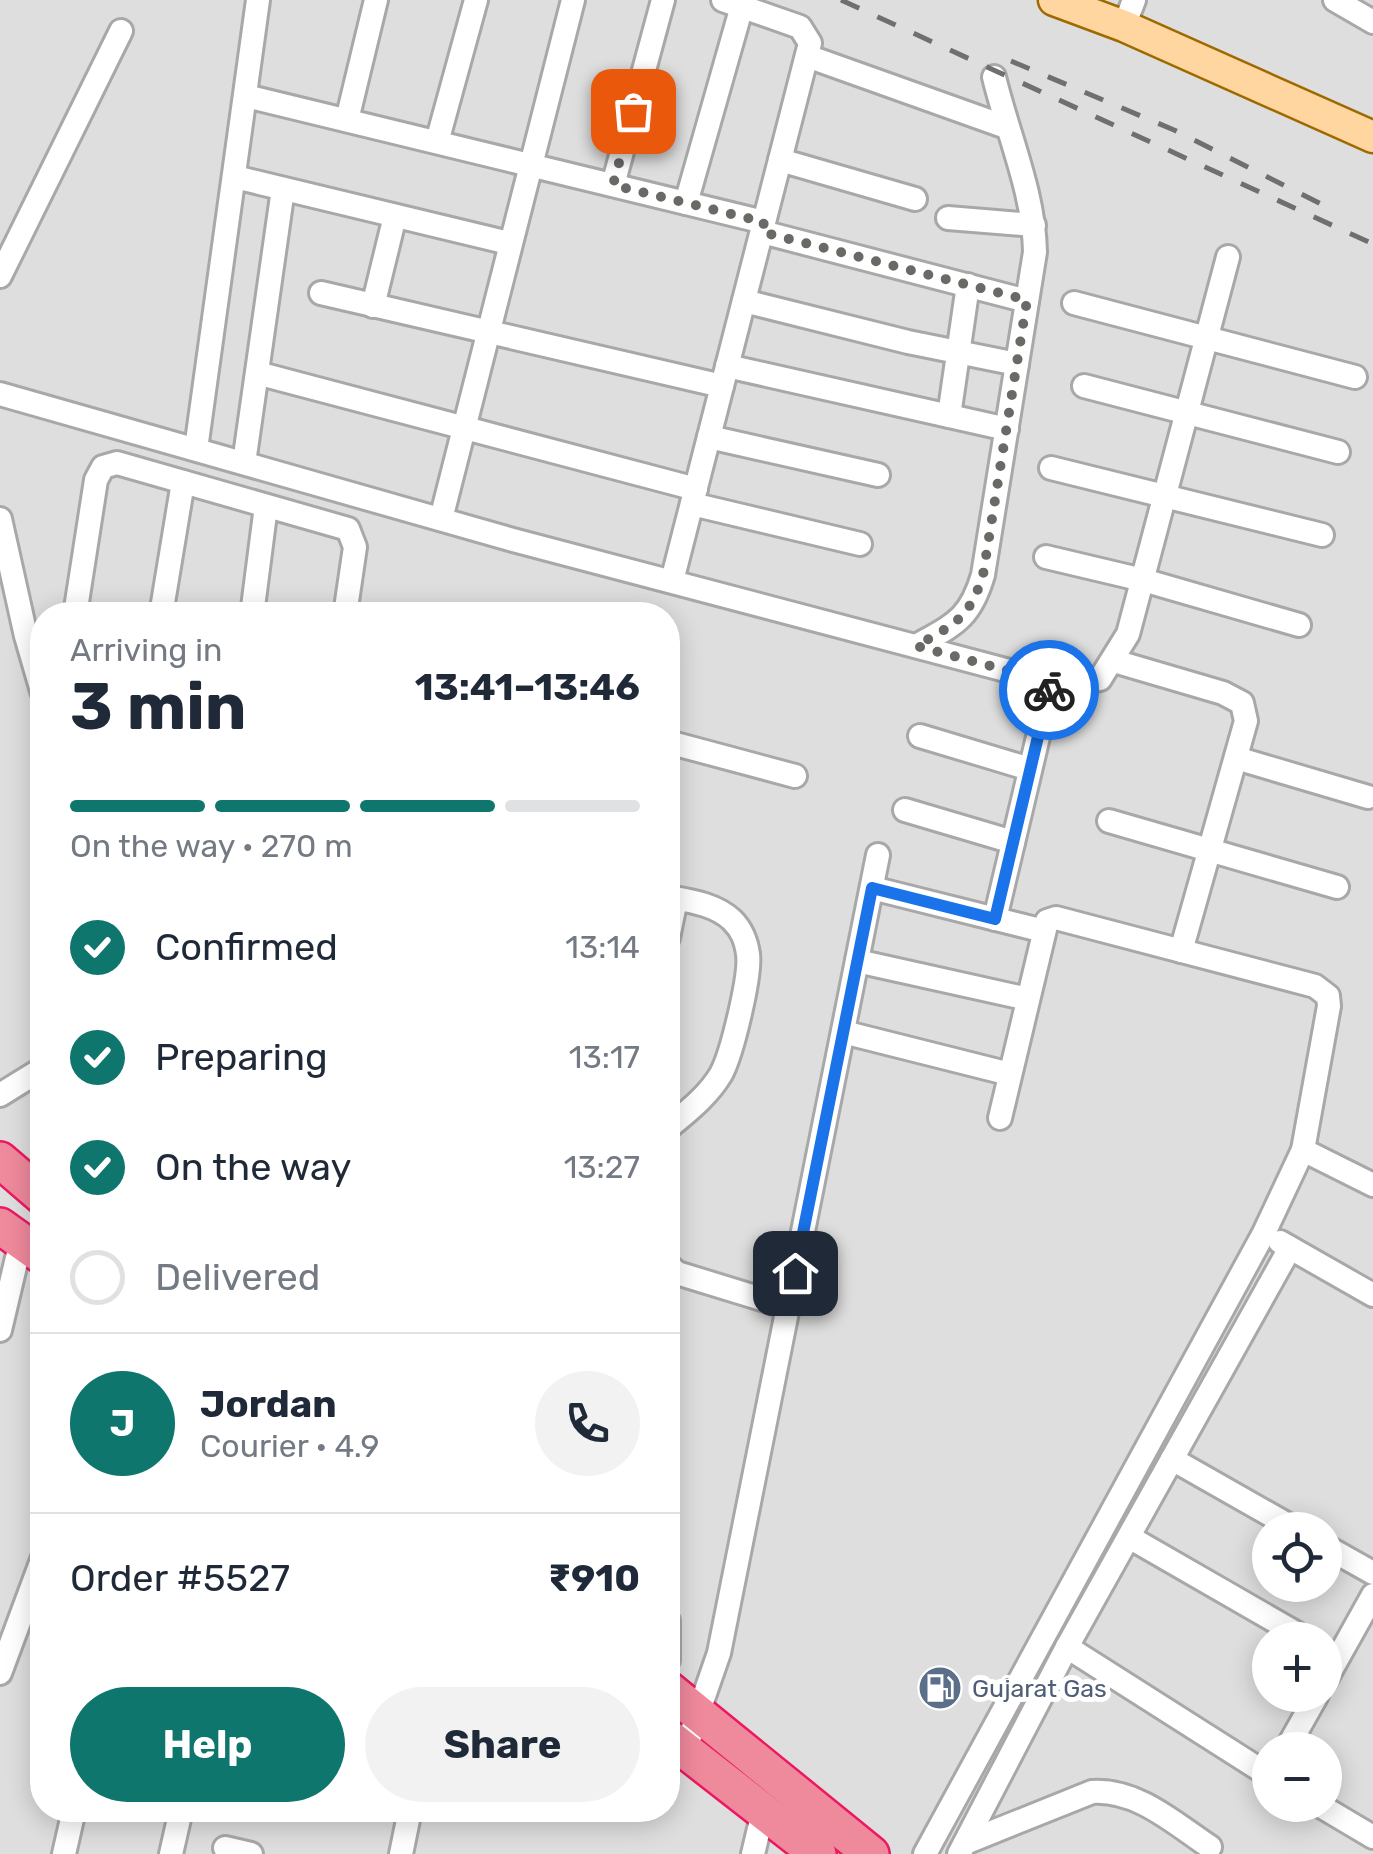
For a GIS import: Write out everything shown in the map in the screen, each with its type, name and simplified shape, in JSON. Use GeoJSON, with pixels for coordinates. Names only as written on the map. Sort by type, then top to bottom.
{"type":"FeatureCollection","features":[{"type":"Feature","properties":{"kind":"highway"},"geometry":{"type":"LineString","coordinates":[[0,1160],[30,1186]]}},
{"type":"Feature","properties":{"kind":"highway"},"geometry":{"type":"LineString","coordinates":[[680,1699],[872,1854]]}},
{"type":"Feature","properties":{"kind":"highway"},"geometry":{"type":"LineString","coordinates":[[680,1747],[818,1854]]}},
{"type":"Feature","properties":{"kind":"main road"},"geometry":{"type":"LineString","coordinates":[[1054,0],[1129,13],[1373,136]]}},
{"type":"Feature","properties":{"kind":"street"},"geometry":{"type":"LineString","coordinates":[[196,449],[258,0]]}},
{"type":"Feature","properties":{"kind":"street"},"geometry":{"type":"LineString","coordinates":[[347,120],[376,0]]}},
{"type":"Feature","properties":{"kind":"street"},"geometry":{"type":"LineString","coordinates":[[437,142],[476,0]]}},
{"type":"Feature","properties":{"kind":"street"},"geometry":{"type":"LineString","coordinates":[[440,519],[573,0]]}},
{"type":"Feature","properties":{"kind":"street"},"geometry":{"type":"LineString","coordinates":[[613,185],[663,0]]}},
{"type":"Feature","properties":{"kind":"street"},"geometry":{"type":"LineString","coordinates":[[1334,0],[1373,22]]}},
{"type":"Feature","properties":{"kind":"street"},"geometry":{"type":"LineString","coordinates":[[672,581],[810,43],[800,28],[732,3],[686,203]]}},
{"type":"Feature","properties":{"kind":"street"},"geometry":{"type":"LineString","coordinates":[[0,276],[121,32]]}},
{"type":"Feature","properties":{"kind":"street"},"geometry":{"type":"LineString","coordinates":[[806,56],[1006,128]]}},
{"type":"Feature","properties":{"kind":"street"},"geometry":{"type":"LineString","coordinates":[[916,646],[959,622],[974,604],[983,575],[1035,252],[1034,225],[994,77]]}},
{"type":"Feature","properties":{"kind":"street"},"geometry":{"type":"LineString","coordinates":[[246,96],[686,203],[1027,300]]}},
{"type":"Feature","properties":{"kind":"street"},"geometry":{"type":"LineString","coordinates":[[780,160],[914,199]]}},
{"type":"Feature","properties":{"kind":"street"},"geometry":{"type":"LineString","coordinates":[[235,177],[509,243]]}},
{"type":"Feature","properties":{"kind":"street"},"geometry":{"type":"LineString","coordinates":[[244,463],[283,189]]}},
{"type":"Feature","properties":{"kind":"street"},"geometry":{"type":"LineString","coordinates":[[374,306],[395,216]]}},
{"type":"Feature","properties":{"kind":"street"},"geometry":{"type":"LineString","coordinates":[[948,218],[1034,225]]}},
{"type":"Feature","properties":{"kind":"street"},"geometry":{"type":"LineString","coordinates":[[0,394],[440,519],[1051,682],[1075,684],[1100,679],[1128,634],[1228,258]]}},
{"type":"Feature","properties":{"kind":"street"},"geometry":{"type":"LineString","coordinates":[[949,416],[968,285]]}},
{"type":"Feature","properties":{"kind":"street"},"geometry":{"type":"LineString","coordinates":[[320,293],[487,332],[1006,428]]}},
{"type":"Feature","properties":{"kind":"street"},"geometry":{"type":"LineString","coordinates":[[744,301],[1017,364]]}},
{"type":"Feature","properties":{"kind":"street"},"geometry":{"type":"LineString","coordinates":[[1074,303],[1355,377]]}},
{"type":"Feature","properties":{"kind":"street"},"geometry":{"type":"LineString","coordinates":[[257,373],[463,428],[860,544]]}},
{"type":"Feature","properties":{"kind":"street"},"geometry":{"type":"LineString","coordinates":[[1084,386],[1338,452]]}},
{"type":"Feature","properties":{"kind":"street"},"geometry":{"type":"LineString","coordinates":[[709,437],[878,475]]}},
{"type":"Feature","properties":{"kind":"street"},"geometry":{"type":"LineString","coordinates":[[78,602],[96,480],[103,467],[117,463],[348,529],[354,546],[348,602]]}},
{"type":"Feature","properties":{"kind":"street"},"geometry":{"type":"LineString","coordinates":[[1050,468],[1322,536]]}},
{"type":"Feature","properties":{"kind":"street"},"geometry":{"type":"LineString","coordinates":[[163,602],[183,482]]}},
{"type":"Feature","properties":{"kind":"street"},"geometry":{"type":"LineString","coordinates":[[254,602],[266,506]]}},
{"type":"Feature","properties":{"kind":"street"},"geometry":{"type":"LineString","coordinates":[[0,519],[30,650]]}},
{"type":"Feature","properties":{"kind":"street"},"geometry":{"type":"LineString","coordinates":[[1046,557],[1299,625]]}},
{"type":"Feature","properties":{"kind":"street"},"geometry":{"type":"LineString","coordinates":[[1114,661],[1222,692],[1242,703],[1246,721],[1181,951]]}},
{"type":"Feature","properties":{"kind":"street"},"geometry":{"type":"LineString","coordinates":[[995,919],[1051,682]]}},
{"type":"Feature","properties":{"kind":"street"},"geometry":{"type":"LineString","coordinates":[[920,736],[1030,769]]}},
{"type":"Feature","properties":{"kind":"street"},"geometry":{"type":"LineString","coordinates":[[680,745],[795,776]]}},
{"type":"Feature","properties":{"kind":"street"},"geometry":{"type":"LineString","coordinates":[[1236,758],[1368,797]]}},
{"type":"Feature","properties":{"kind":"street"},"geometry":{"type":"LineString","coordinates":[[905,810],[1013,842]]}},
{"type":"Feature","properties":{"kind":"street"},"geometry":{"type":"LineString","coordinates":[[1108,822],[1337,887]]}},
{"type":"Feature","properties":{"kind":"street"},"geometry":{"type":"LineString","coordinates":[[680,1739],[700,1715],[719,1654],[878,855]]}},
{"type":"Feature","properties":{"kind":"street"},"geometry":{"type":"LineString","coordinates":[[872,888],[1044,931]]}},
{"type":"Feature","properties":{"kind":"street"},"geometry":{"type":"LineString","coordinates":[[680,900],[704,904],[729,917],[744,935],[749,958],[731,1051],[721,1074],[702,1099],[680,1118]]}},
{"type":"Feature","properties":{"kind":"street"},"geometry":{"type":"LineString","coordinates":[[925,1854],[1264,1233],[1303,1150],[1328,996],[1315,986],[1056,918],[1047,921],[1000,1118]]}},
{"type":"Feature","properties":{"kind":"street"},"geometry":{"type":"LineString","coordinates":[[857,961],[1028,999]]}},
{"type":"Feature","properties":{"kind":"street"},"geometry":{"type":"LineString","coordinates":[[843,1032],[1010,1074]]}},
{"type":"Feature","properties":{"kind":"street"},"geometry":{"type":"LineString","coordinates":[[0,1095],[30,1076]]}},
{"type":"Feature","properties":{"kind":"street"},"geometry":{"type":"LineString","coordinates":[[1303,1150],[1373,1185]]}},
{"type":"Feature","properties":{"kind":"street"},"geometry":{"type":"LineString","coordinates":[[1264,1233],[1373,1295]]}},
{"type":"Feature","properties":{"kind":"street"},"geometry":{"type":"LineString","coordinates":[[0,1330],[21,1241]]}},
{"type":"Feature","properties":{"kind":"street"},"geometry":{"type":"LineString","coordinates":[[962,1848],[1067,1647],[1290,1248]]}},
{"type":"Feature","properties":{"kind":"street"},"geometry":{"type":"LineString","coordinates":[[680,1274],[788,1307]]}},
{"type":"Feature","properties":{"kind":"street"},"geometry":{"type":"LineString","coordinates":[[1172,1459],[1265,1512]]}},
{"type":"Feature","properties":{"kind":"street"},"geometry":{"type":"LineString","coordinates":[[1129,1537],[1277,1622]]}},
{"type":"Feature","properties":{"kind":"street"},"geometry":{"type":"LineString","coordinates":[[1342,1556],[1373,1573]]}},
{"type":"Feature","properties":{"kind":"street"},"geometry":{"type":"LineString","coordinates":[[0,1673],[30,1592]]}},
{"type":"Feature","properties":{"kind":"street"},"geometry":{"type":"LineString","coordinates":[[1342,1640],[1373,1595]]}},
{"type":"Feature","properties":{"kind":"street"},"geometry":{"type":"LineString","coordinates":[[1067,1647],[1252,1765]]}},
{"type":"Feature","properties":{"kind":"street"},"geometry":{"type":"LineString","coordinates":[[962,1848],[1092,1792],[1112,1791],[1134,1798],[1210,1846]]}},
{"type":"Feature","properties":{"kind":"street"},"geometry":{"type":"LineString","coordinates":[[753,1854],[764,1812]]}},
{"type":"Feature","properties":{"kind":"street"},"geometry":{"type":"LineString","coordinates":[[1342,1819],[1373,1837]]}},
{"type":"Feature","properties":{"kind":"street"},"geometry":{"type":"LineString","coordinates":[[64,1854],[71,1822]]}},
{"type":"Feature","properties":{"kind":"street"},"geometry":{"type":"LineString","coordinates":[[171,1854],[178,1822]]}},
{"type":"Feature","properties":{"kind":"street"},"geometry":{"type":"LineString","coordinates":[[401,1854],[408,1822]]}},
{"type":"Feature","properties":{"kind":"street"},"geometry":{"type":"LineString","coordinates":[[226,1848],[251,1854]]}},
{"type":"Feature","properties":{"kind":"shaded area"},"geometry":{"type":"Polygon","coordinates":[[[0,0],[1373,0],[1373,1854],[0,1854],[0,0]]]}},
{"type":"Feature","properties":{"kind":"railway"},"geometry":{"type":"LineString","coordinates":[[841,0],[1373,244]]}},
{"type":"Feature","properties":{"kind":"railway"},"geometry":{"type":"LineString","coordinates":[[1011,61],[1174,130],[1333,210]]}},
{"type":"Feature","properties":{"kind":"way so far"},"geometry":{"type":"LineString","coordinates":[[633,111],[613,185],[764,222],[762,232],[1027,300],[983,575],[974,604],[959,622],[916,646],[1051,682],[1049,690]]}},
{"type":"Feature","properties":{"kind":"place","name":"Gujarat Gas"},"geometry":{"type":"Point","coordinates":[940,1688]}},
{"type":"Feature","properties":{"kind":"route"},"geometry":{"type":"LineString","coordinates":[[795,1273],[872,888],[995,919],[1049,690]]}}]}
